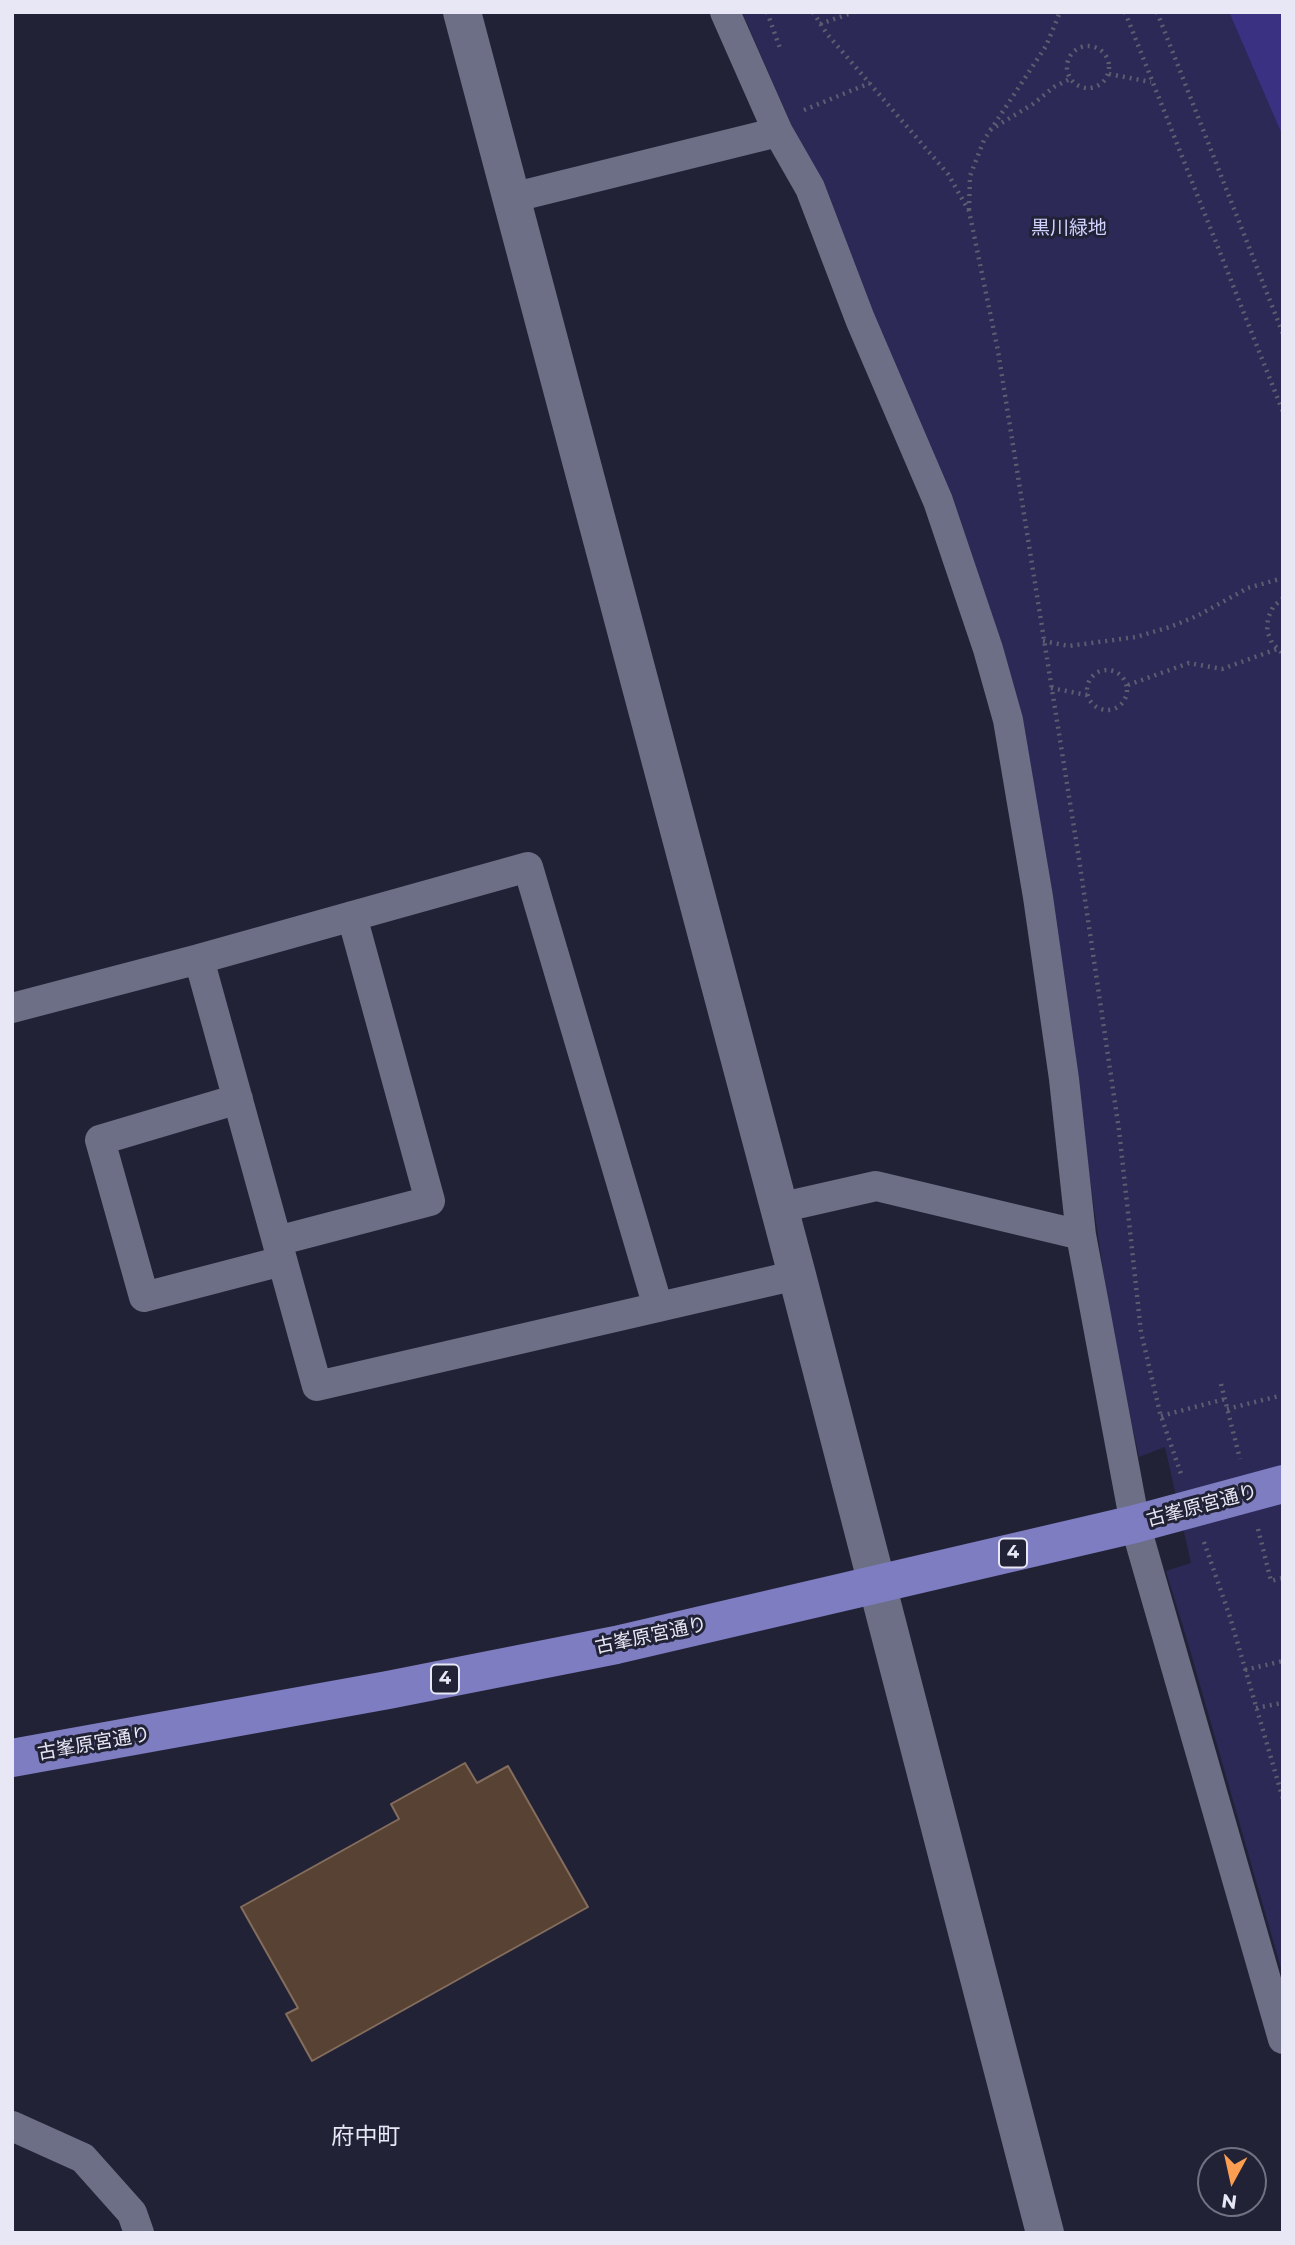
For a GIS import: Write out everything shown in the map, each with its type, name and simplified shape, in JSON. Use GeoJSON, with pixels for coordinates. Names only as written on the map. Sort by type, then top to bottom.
{"type":"FeatureCollection","features":[{"type":"Feature","properties":{"kind":"main road","name":"古峯原宮通り"},"geometry":{"type":"LineString","coordinates":[[12,1758],[415,1685],[616,1645],[876,1586],[1283,1485]]}},
{"type":"Feature","properties":{"kind":"street"},"geometry":{"type":"LineString","coordinates":[[462,12],[797,1275],[1045,2233]]}},
{"type":"Feature","properties":{"kind":"street"},"geometry":{"type":"LineString","coordinates":[[725,12],[778,132],[810,188],[860,319],[938,501],[973,603],[1008,720],[1049,972],[1081,1235],[1143,1521],[1283,2039]]}},
{"type":"Feature","properties":{"kind":"street"},"geometry":{"type":"LineString","coordinates":[[511,198],[778,132]]}},
{"type":"Feature","properties":{"kind":"street"},"geometry":{"type":"LineString","coordinates":[[12,1008],[528,867],[658,1307]]}},
{"type":"Feature","properties":{"kind":"street"},"geometry":{"type":"LineString","coordinates":[[238,1099],[100,1140],[144,1297],[430,1201],[352,916]]}},
{"type":"Feature","properties":{"kind":"street"},"geometry":{"type":"LineString","coordinates":[[199,959],[317,1386],[797,1275]]}},
{"type":"Feature","properties":{"kind":"street"},"geometry":{"type":"LineString","coordinates":[[779,1208],[876,1186],[1081,1235]]}},
{"type":"Feature","properties":{"kind":"street"},"geometry":{"type":"LineString","coordinates":[[12,2126],[83,2158],[132,2213],[139,2233]]}},
{"type":"Feature","properties":{"kind":"path"},"geometry":{"type":"LineString","coordinates":[[813,12],[820,24],[948,174],[969,211]]}},
{"type":"Feature","properties":{"kind":"path"},"geometry":{"type":"LineString","coordinates":[[820,24],[854,12]]}},
{"type":"Feature","properties":{"kind":"path"},"geometry":{"type":"LineString","coordinates":[[1060,12],[1046,46],[990,130],[976,158],[970,176],[969,211],[998,351],[1099,1017],[1119,1130],[1141,1332],[1161,1416],[1183,1479]]}},
{"type":"Feature","properties":{"kind":"path"},"geometry":{"type":"LineString","coordinates":[[1125,12],[1283,412]]}},
{"type":"Feature","properties":{"kind":"path"},"geometry":{"type":"LineString","coordinates":[[1157,12],[1283,334]]}},
{"type":"Feature","properties":{"kind":"path"},"geometry":{"type":"LineString","coordinates":[[1090,46],[1106,55],[1109,64],[1104,82],[1086,89],[1070,79],[1067,60],[1072,52],[1080,47],[1090,46]]}},
{"type":"Feature","properties":{"kind":"path"},"geometry":{"type":"LineString","coordinates":[[1108,74],[1152,82]]}},
{"type":"Feature","properties":{"kind":"path"},"geometry":{"type":"LineString","coordinates":[[990,130],[1070,79]]}},
{"type":"Feature","properties":{"kind":"path"},"geometry":{"type":"LineString","coordinates":[[816,105],[870,83]]}},
{"type":"Feature","properties":{"kind":"path"},"geometry":{"type":"LineString","coordinates":[[1043,641],[1069,646],[1136,637],[1197,616],[1248,588],[1283,578]]}},
{"type":"Feature","properties":{"kind":"path"},"geometry":{"type":"LineString","coordinates":[[1283,598],[1273,607],[1268,618],[1267,631],[1283,654]]}},
{"type":"Feature","properties":{"kind":"path"},"geometry":{"type":"LineString","coordinates":[[1128,685],[1189,663],[1222,669],[1277,649]]}},
{"type":"Feature","properties":{"kind":"path"},"geometry":{"type":"LineString","coordinates":[[1103,670],[1114,670],[1123,676],[1128,685],[1127,696],[1122,705],[1112,710],[1101,710],[1087,695],[1088,684],[1093,675],[1103,670]]}},
{"type":"Feature","properties":{"kind":"path"},"geometry":{"type":"LineString","coordinates":[[1051,688],[1087,695]]}},
{"type":"Feature","properties":{"kind":"path"},"geometry":{"type":"LineString","coordinates":[[1227,1409],[1283,1395]]}},
{"type":"Feature","properties":{"kind":"path"},"geometry":{"type":"LineString","coordinates":[[1161,1416],[1225,1399]]}},
{"type":"Feature","properties":{"kind":"path"},"geometry":{"type":"LineString","coordinates":[[1204,1541],[1283,1799]]}},
{"type":"Feature","properties":{"kind":"path"},"geometry":{"type":"LineString","coordinates":[[1245,1670],[1283,1661]]}},
{"type":"Feature","properties":{"kind":"path"},"geometry":{"type":"LineString","coordinates":[[1256,1708],[1282,1703]]}},
{"type":"Feature","properties":{"kind":"green space","name":"黒川緑地"},"geometry":{"type":"Polygon","coordinates":[[[742,12],[1229,12],[1283,137],[1283,1975],[1166,1571],[1191,1563],[1165,1447],[1139,1457],[1113,1338],[1067,1023],[1028,786],[847,253],[742,12]]]}},
{"type":"Feature","properties":{"kind":"shaded area"},"geometry":{"type":"Polygon","coordinates":[[[1229,12],[1283,12],[1283,137],[1229,12]]]}},
{"type":"Feature","properties":{"kind":"building"},"geometry":{"type":"Polygon","coordinates":[[[465,1763],[477,1783],[508,1766],[588,1907],[312,2061],[286,2014],[298,2008],[241,1907],[399,1819],[391,1804],[465,1763]]]}},
{"type":"Feature","properties":{"kind":"district","name":"府中町"},"geometry":{"type":"Point","coordinates":[366,2137]}}]}
